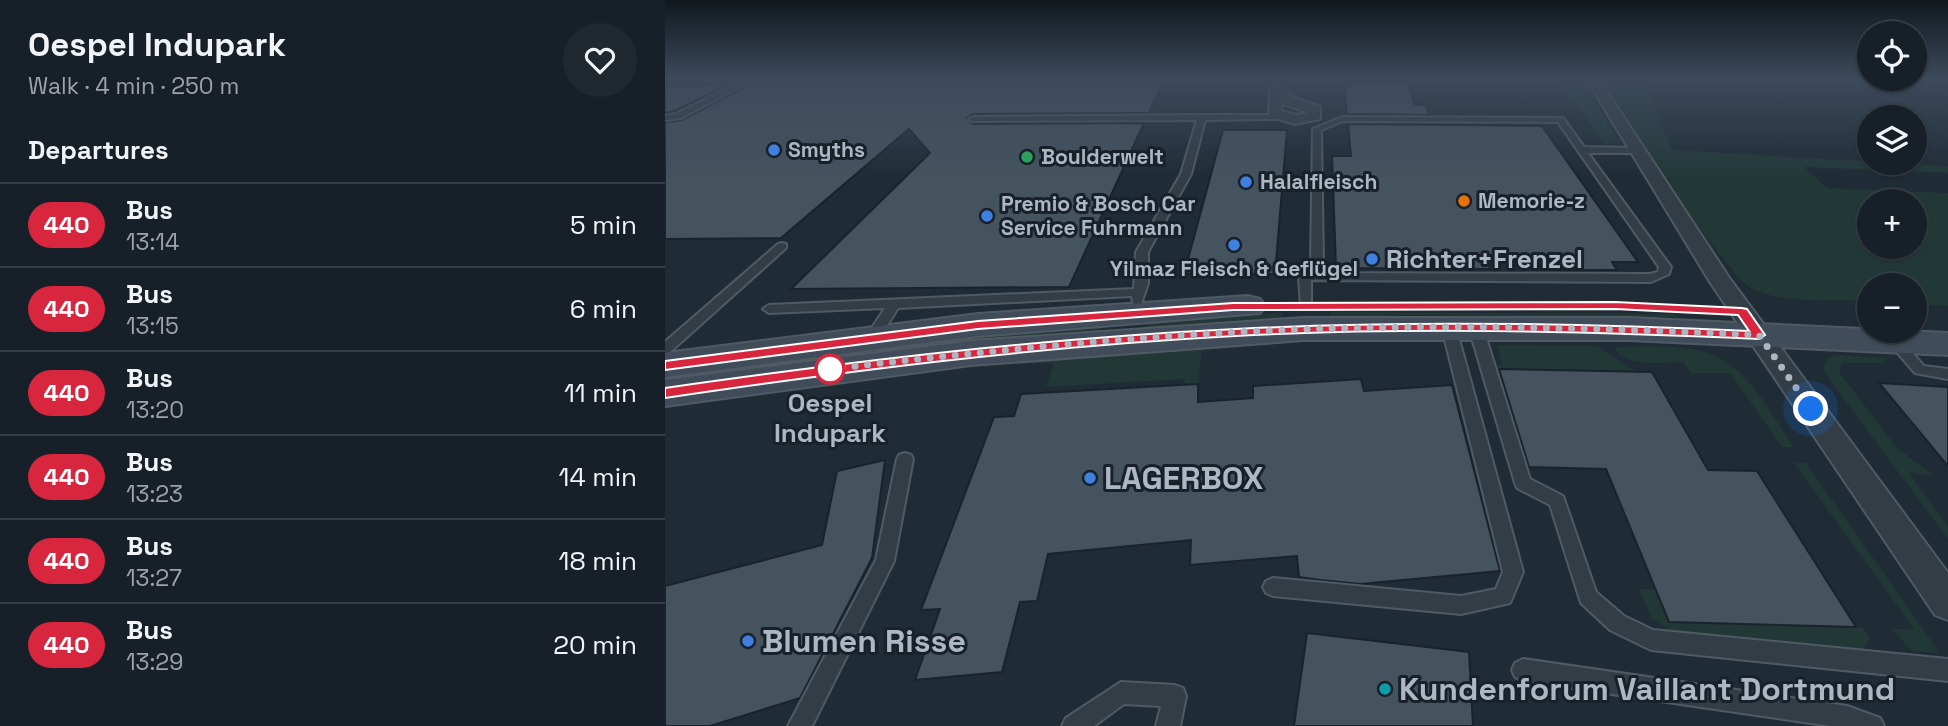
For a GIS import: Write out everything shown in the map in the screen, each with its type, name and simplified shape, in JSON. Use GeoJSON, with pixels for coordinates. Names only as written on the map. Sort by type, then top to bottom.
{"type":"FeatureCollection","features":[{"type":"Feature","properties":{"kind":"main road"},"geometry":{"type":"LineString","coordinates":[[1114,342],[1137,302]]}},
{"type":"Feature","properties":{"kind":"main road"},"geometry":{"type":"LineString","coordinates":[[665,365],[1137,302],[1615,306],[1750,323]]}},
{"type":"Feature","properties":{"kind":"main road"},"geometry":{"type":"LineString","coordinates":[[665,393],[840,368],[1114,342],[1305,303],[1463,328],[1629,329],[1750,323],[1857,325]]}},
{"type":"Feature","properties":{"kind":"main road"},"geometry":{"type":"LineString","coordinates":[[1927,322],[1948,320]]}},
{"type":"Feature","properties":{"kind":"main road"},"geometry":{"type":"LineString","coordinates":[[1927,337],[1948,344]]}},
{"type":"Feature","properties":{"kind":"street"},"geometry":{"type":"LineString","coordinates":[[1274,112],[1279,117],[1301,119],[1315,116],[1315,112]]}},
{"type":"Feature","properties":{"kind":"street"},"geometry":{"type":"LineString","coordinates":[[1613,112],[1750,323],[1942,585]]}},
{"type":"Feature","properties":{"kind":"lane"},"geometry":{"type":"LineString","coordinates":[[665,118],[686,112]]}},
{"type":"Feature","properties":{"kind":"lane"},"geometry":{"type":"LineString","coordinates":[[769,309],[894,304],[1137,302],[1142,252],[1186,174],[1202,117]]}},
{"type":"Feature","properties":{"kind":"lane"},"geometry":{"type":"LineString","coordinates":[[973,118],[1279,117]]}},
{"type":"Feature","properties":{"kind":"lane"},"geometry":{"type":"LineString","coordinates":[[1301,119],[1317,129]]}},
{"type":"Feature","properties":{"kind":"lane"},"geometry":{"type":"LineString","coordinates":[[1342,119],[1560,120],[1665,267],[1663,274],[1651,278],[1305,303],[1317,265],[1317,129],[1342,119]]}},
{"type":"Feature","properties":{"kind":"lane"},"geometry":{"type":"LineString","coordinates":[[1580,149],[1637,150]]}},
{"type":"Feature","properties":{"kind":"lane"},"geometry":{"type":"LineString","coordinates":[[665,349],[782,246]]}},
{"type":"Feature","properties":{"kind":"lane"},"geometry":{"type":"LineString","coordinates":[[873,337],[894,304]]}},
{"type":"Feature","properties":{"kind":"lane"},"geometry":{"type":"LineString","coordinates":[[1273,587],[1461,605],[1503,597],[1513,572],[1463,328]]}},
{"type":"Feature","properties":{"kind":"lane"},"geometry":{"type":"LineString","coordinates":[[1463,328],[1523,483],[1557,501],[1588,597],[1618,623],[1651,640],[1948,670]]}},
{"type":"Feature","properties":{"kind":"lane"},"geometry":{"type":"LineString","coordinates":[[1903,343],[1920,370],[1948,374]]}},
{"type":"Feature","properties":{"kind":"lane"},"geometry":{"type":"LineString","coordinates":[[800,726],[885,561],[905,459]]}},
{"type":"Feature","properties":{"kind":"lane"},"geometry":{"type":"LineString","coordinates":[[1523,670],[1847,717],[1872,726]]}},
{"type":"Feature","properties":{"kind":"lane"},"geometry":{"type":"LineString","coordinates":[[1074,726],[1121,694],[1175,696],[1168,726]]}},
{"type":"Feature","properties":{"kind":"green space"},"geometry":{"type":"Polygon","coordinates":[[[1582,112],[1601,112],[1618,142],[1604,145],[1582,112]]]}},
{"type":"Feature","properties":{"kind":"green space"},"geometry":{"type":"Polygon","coordinates":[[[1623,112],[1656,112],[1672,150],[1857,161],[1857,169],[1804,167],[1827,188],[1857,189],[1857,259],[1927,259],[1927,192],[1948,193],[1948,306],[1927,305],[1927,273],[1857,273],[1857,301],[1795,299],[1766,294],[1753,289],[1739,278],[1699,226],[1623,112]]]}},
{"type":"Feature","properties":{"kind":"green space"},"geometry":{"type":"Polygon","coordinates":[[[1927,165],[1948,166],[1948,173],[1927,172],[1927,165]]]}},
{"type":"Feature","properties":{"kind":"green space"},"geometry":{"type":"Polygon","coordinates":[[[1330,312],[1674,314],[1679,317],[1400,315],[1332,319],[1330,312]]]}},
{"type":"Feature","properties":{"kind":"green space"},"geometry":{"type":"Polygon","coordinates":[[[1283,313],[1283,321],[1144,330],[1152,318],[1283,313]]]}},
{"type":"Feature","properties":{"kind":"green space"},"geometry":{"type":"Polygon","coordinates":[[[1103,324],[1097,333],[665,385],[665,377],[828,351],[1103,324]]]}},
{"type":"Feature","properties":{"kind":"green space"},"geometry":{"type":"Polygon","coordinates":[[[1497,345],[1597,346],[1636,371],[1499,369],[1527,467],[1524,467],[1494,367],[1502,364],[1497,345]]]}},
{"type":"Feature","properties":{"kind":"green space"},"geometry":{"type":"Polygon","coordinates":[[[1663,346],[1696,350],[1726,362],[1754,389],[1794,447],[1782,447],[1730,373],[1691,373],[1683,362],[1635,361],[1627,359],[1614,347],[1663,346]]]}},
{"type":"Feature","properties":{"kind":"green space"},"geometry":{"type":"Polygon","coordinates":[[[1202,350],[1198,384],[1185,385],[1185,379],[1046,387],[1054,363],[1032,364],[1034,361],[1202,350]]]}},
{"type":"Feature","properties":{"kind":"green space"},"geometry":{"type":"Polygon","coordinates":[[[1837,355],[1887,358],[1882,363],[1842,363],[1839,372],[1897,448],[1933,475],[1909,473],[1948,527],[1948,539],[1827,376],[1823,367],[1827,359],[1837,355]]]}},
{"type":"Feature","properties":{"kind":"green space"},"geometry":{"type":"Polygon","coordinates":[[[1794,463],[1806,463],[1940,653],[1912,651],[1892,629],[1914,629],[1794,463]]]}},
{"type":"Feature","properties":{"kind":"green space"},"geometry":{"type":"Polygon","coordinates":[[[1639,589],[1656,589],[1669,622],[1863,627],[1870,639],[1863,651],[1672,632],[1651,618],[1639,589]]]}},
{"type":"Feature","properties":{"kind":"building"},"geometry":{"type":"Polygon","coordinates":[[[697,112],[1150,112],[973,114],[967,118],[973,124],[1144,123],[1069,287],[791,289],[930,153],[909,129],[781,238],[665,239],[665,122],[682,120],[697,112]]]}},
{"type":"Feature","properties":{"kind":"building"},"geometry":{"type":"Polygon","coordinates":[[[1347,112],[1428,112],[1429,115],[1347,114],[1347,112]]]}},
{"type":"Feature","properties":{"kind":"building","name":"Memorie-z"},"geometry":{"type":"Polygon","coordinates":[[[1348,124],[1542,126],[1638,262],[1612,262],[1617,270],[1567,270],[1562,261],[1488,261],[1490,269],[1336,268],[1332,156],[1351,156],[1348,124]]]}},
{"type":"Feature","properties":{"kind":"building"},"geometry":{"type":"Polygon","coordinates":[[[1223,130],[1287,130],[1275,274],[1184,274],[1223,130]]]}},
{"type":"Feature","properties":{"kind":"building"},"geometry":{"type":"Polygon","coordinates":[[[1499,369],[1652,372],[1708,470],[1757,471],[1856,627],[1669,622],[1606,469],[1529,467],[1499,369]]]}},
{"type":"Feature","properties":{"kind":"building"},"geometry":{"type":"Polygon","coordinates":[[[1361,379],[1364,391],[1452,385],[1500,571],[1360,584],[1320,580],[1299,577],[1297,556],[1190,565],[1191,540],[1048,554],[1037,601],[1020,602],[1002,672],[915,680],[940,609],[921,610],[994,417],[1014,416],[1021,394],[1198,384],[1198,402],[1253,398],[1253,386],[1361,379]]]}},
{"type":"Feature","properties":{"kind":"building"},"geometry":{"type":"Polygon","coordinates":[[[1879,383],[1948,387],[1948,466],[1879,383]]]}},
{"type":"Feature","properties":{"kind":"building","name":"Blumen Risse"},"geometry":{"type":"Polygon","coordinates":[[[885,460],[872,558],[800,698],[710,726],[665,726],[665,586],[822,545],[837,471],[885,460]]]}},
{"type":"Feature","properties":{"kind":"building","name":"Kundenforum Vaillant Dortmund"},"geometry":{"type":"Polygon","coordinates":[[[1307,633],[1469,652],[1473,726],[1294,726],[1307,633]]]}},
{"type":"Feature","properties":{"kind":"bus line","name":"440"},"geometry":{"type":"LineString","coordinates":[[665,366],[753,352],[978,325],[1233,306],[1615,306],[1742,312],[1759,335],[1629,329],[1358,328],[1234,332],[971,353],[840,368],[665,393]]}},
{"type":"Feature","properties":{"kind":"place","name":"Smyths"},"geometry":{"type":"Point","coordinates":[774,150]}},
{"type":"Feature","properties":{"kind":"place","name":"Boulderwelt"},"geometry":{"type":"Point","coordinates":[1027,157]}},
{"type":"Feature","properties":{"kind":"place","name":"Halalfleisch"},"geometry":{"type":"Point","coordinates":[1246,182]}},
{"type":"Feature","properties":{"kind":"place","name":"Memorie-z"},"geometry":{"type":"Point","coordinates":[1464,201]}},
{"type":"Feature","properties":{"kind":"place","name":"Premio & Bosch Car Service Fuhrmann"},"geometry":{"type":"Point","coordinates":[987,216]}},
{"type":"Feature","properties":{"kind":"place","name":"Yilmaz Fleisch & Geflügel"},"geometry":{"type":"Point","coordinates":[1234,245]}},
{"type":"Feature","properties":{"kind":"place","name":"Richter+Frenzel"},"geometry":{"type":"Point","coordinates":[1372,259]}},
{"type":"Feature","properties":{"kind":"place","name":"Oespel Indupark"},"geometry":{"type":"Point","coordinates":[830,369]}},
{"type":"Feature","properties":{"kind":"place","name":"LAGERBOX"},"geometry":{"type":"Point","coordinates":[1090,478]}},
{"type":"Feature","properties":{"kind":"place","name":"Blumen Risse"},"geometry":{"type":"Point","coordinates":[748,641]}},
{"type":"Feature","properties":{"kind":"place","name":"Kundenforum Vaillant Dortmund"},"geometry":{"type":"Point","coordinates":[1385,689]}},
{"type":"Feature","properties":{"kind":"route"},"geometry":{"type":"LineString","coordinates":[[830,369],[971,353],[1234,332],[1358,328],[1629,329],[1759,335],[1811,409]]}}]}
